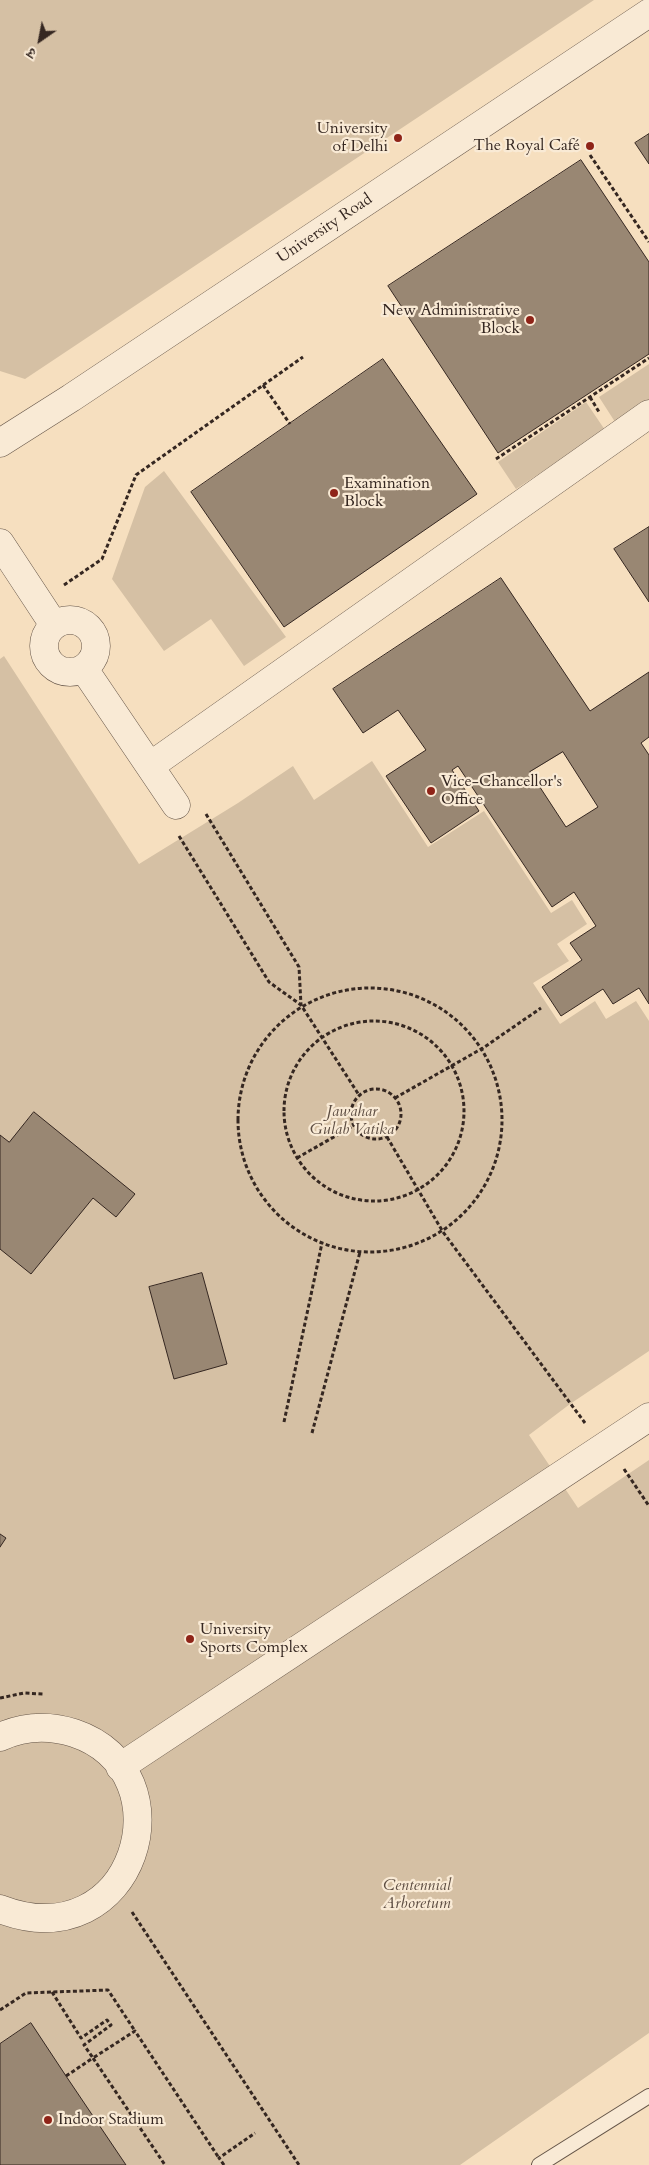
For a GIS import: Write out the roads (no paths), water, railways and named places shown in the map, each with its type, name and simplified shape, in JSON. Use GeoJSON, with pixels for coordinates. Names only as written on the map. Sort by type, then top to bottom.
{"type":"FeatureCollection","features":[{"type":"Feature","properties":{"kind":"street","name":"University Road"},"geometry":{"type":"LineString","coordinates":[[0,443],[649,13]]}},
{"type":"Feature","properties":{"kind":"street"},"geometry":{"type":"LineString","coordinates":[[150,766],[649,414]]}},
{"type":"Feature","properties":{"kind":"street"},"geometry":{"type":"LineString","coordinates":[[0,543],[54,625]]}},
{"type":"Feature","properties":{"kind":"street"},"geometry":{"type":"LineString","coordinates":[[64,620],[75,620],[84,624],[93,632],[96,640],[96,651],[92,661],[84,669],[76,672],[66,672],[56,669],[48,662],[44,642],[47,632],[54,625],[64,620]]}},
{"type":"Feature","properties":{"kind":"street"},"geometry":{"type":"LineString","coordinates":[[84,669],[176,805]]}},
{"type":"Feature","properties":{"kind":"street"},"geometry":{"type":"LineString","coordinates":[[120,1767],[649,1417]]}},
{"type":"Feature","properties":{"kind":"street"},"geometry":{"type":"LineString","coordinates":[[0,1737],[12,1731],[36,1727],[60,1729],[84,1736],[97,1745],[120,1767],[132,1789],[138,1813],[137,1838],[130,1862],[118,1883],[100,1900],[82,1911],[61,1918],[40,1919],[19,1916],[0,1909]]}},
{"type":"Feature","properties":{"kind":"lane"},"geometry":{"type":"LineString","coordinates":[[539,2165],[649,2096]]}},
{"type":"Feature","properties":{"kind":"place","name":"University of Delhi"},"geometry":{"type":"Point","coordinates":[398,138]}},
{"type":"Feature","properties":{"kind":"place","name":"The Royal Café"},"geometry":{"type":"Point","coordinates":[590,146]}},
{"type":"Feature","properties":{"kind":"place","name":"New Administrative Block"},"geometry":{"type":"Point","coordinates":[530,320]}},
{"type":"Feature","properties":{"kind":"place","name":"Examination Block"},"geometry":{"type":"Point","coordinates":[334,493]}},
{"type":"Feature","properties":{"kind":"place","name":"Vice-Chancellor's Office"},"geometry":{"type":"Point","coordinates":[431,791]}},
{"type":"Feature","properties":{"kind":"place","name":"University Sports Complex"},"geometry":{"type":"Point","coordinates":[190,1639]}},
{"type":"Feature","properties":{"kind":"place","name":"Indoor Stadium"},"geometry":{"type":"Point","coordinates":[48,2120]}},
{"type":"Feature","properties":{"kind":"park label","name":"Jawahar Gulab Vatika"},"geometry":{"type":"Point","coordinates":[352,1121]}},
{"type":"Feature","properties":{"kind":"park label","name":"Centennial Arboretum"},"geometry":{"type":"Point","coordinates":[417,1895]}}]}
